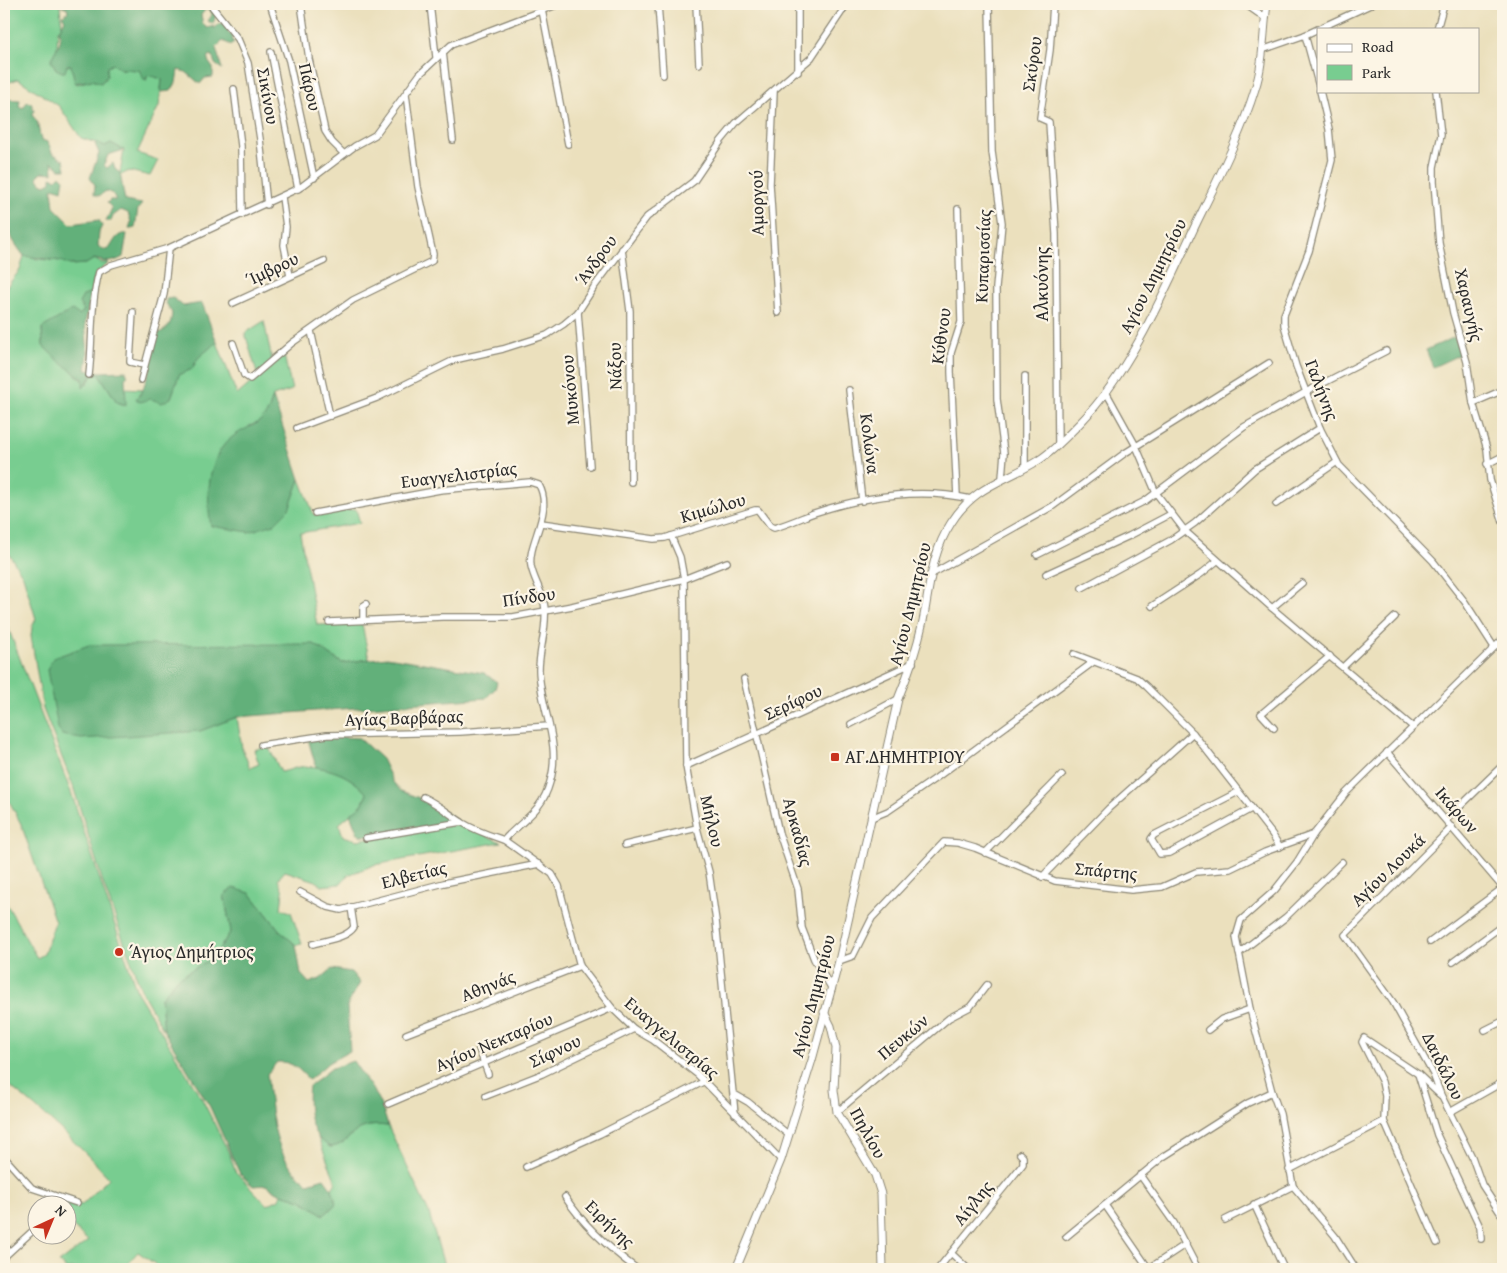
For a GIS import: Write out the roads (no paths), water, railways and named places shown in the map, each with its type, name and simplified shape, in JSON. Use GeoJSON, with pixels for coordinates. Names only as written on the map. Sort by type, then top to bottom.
{"type":"FeatureCollection","features":[{"type":"Feature","properties":{"kind":"street","name":"Σικίνου"},"geometry":{"type":"LineString","coordinates":[[210,4],[238,39],[248,65],[260,139],[267,204]]}},
{"type":"Feature","properties":{"kind":"street","name":"Πάρου"},"geometry":{"type":"LineString","coordinates":[[270,4],[289,61],[314,178]]}},
{"type":"Feature","properties":{"kind":"street"},"geometry":{"type":"LineString","coordinates":[[302,4],[308,53],[323,122],[329,138],[344,154]]}},
{"type":"Feature","properties":{"kind":"street"},"geometry":{"type":"LineString","coordinates":[[430,4],[436,57]]}},
{"type":"Feature","properties":{"kind":"street"},"geometry":{"type":"LineString","coordinates":[[89,375],[93,307],[99,272],[111,265],[169,248],[298,189],[344,154],[374,136],[420,74],[451,45],[559,4]]}},
{"type":"Feature","properties":{"kind":"street"},"geometry":{"type":"LineString","coordinates":[[658,4],[663,75]]}},
{"type":"Feature","properties":{"kind":"street"},"geometry":{"type":"LineString","coordinates":[[696,4],[699,64]]}},
{"type":"Feature","properties":{"kind":"street"},"geometry":{"type":"LineString","coordinates":[[798,4],[798,72]]}},
{"type":"Feature","properties":{"kind":"street","name":"Άνδρου"},"geometry":{"type":"LineString","coordinates":[[297,428],[378,398],[454,360],[503,349],[547,335],[578,312],[622,249],[648,217],[694,181],[721,141],[736,123],[798,72],[811,58],[847,4]]}},
{"type":"Feature","properties":{"kind":"street","name":"Κυπαρισσίας"},"geometry":{"type":"LineString","coordinates":[[989,4],[992,152],[1002,223],[996,288],[997,399],[1004,453],[1002,478]]}},
{"type":"Feature","properties":{"kind":"street","name":"Σκύρου"},"geometry":{"type":"LineString","coordinates":[[1049,122],[1040,118],[1050,50],[1054,4]]}},
{"type":"Feature","properties":{"kind":"street"},"geometry":{"type":"LineString","coordinates":[[1245,4],[1265,18]]}},
{"type":"Feature","properties":{"kind":"street","name":"Αγίου Δημητρίου"},"geometry":{"type":"LineString","coordinates":[[736,1269],[781,1160],[812,1060],[839,962],[898,699],[912,663],[923,617],[930,575],[940,542],[956,515],[971,499],[1002,478],[1041,459],[1058,445],[1095,407],[1121,369],[1161,297],[1213,190],[1255,89],[1267,4]]}},
{"type":"Feature","properties":{"kind":"street"},"geometry":{"type":"LineString","coordinates":[[1320,28],[1372,4]]}},
{"type":"Feature","properties":{"kind":"street"},"geometry":{"type":"LineString","coordinates":[[1437,28],[1444,4]]}},
{"type":"Feature","properties":{"kind":"street"},"geometry":{"type":"LineString","coordinates":[[542,10],[568,144]]}},
{"type":"Feature","properties":{"kind":"street"},"geometry":{"type":"LineString","coordinates":[[1262,50],[1317,29]]}},
{"type":"Feature","properties":{"kind":"street"},"geometry":{"type":"LineString","coordinates":[[1305,35],[1317,79]]}},
{"type":"Feature","properties":{"kind":"street"},"geometry":{"type":"LineString","coordinates":[[271,52],[298,189]]}},
{"type":"Feature","properties":{"kind":"street"},"geometry":{"type":"LineString","coordinates":[[443,52],[453,140]]}},
{"type":"Feature","properties":{"kind":"street"},"geometry":{"type":"LineString","coordinates":[[234,89],[241,149],[242,214]]}},
{"type":"Feature","properties":{"kind":"street","name":"Αμοργού"},"geometry":{"type":"LineString","coordinates":[[774,92],[770,184],[778,313]]}},
{"type":"Feature","properties":{"kind":"street","name":"Γαλήνης"},"geometry":{"type":"LineString","coordinates":[[1320,92],[1329,129],[1332,160],[1309,251],[1284,315],[1284,325],[1306,392],[1320,428],[1337,462],[1354,484],[1433,561],[1465,602],[1494,647]]}},
{"type":"Feature","properties":{"kind":"street","name":"Χαραυγής"},"geometry":{"type":"LineString","coordinates":[[1436,92],[1441,135],[1434,167],[1434,182],[1440,243],[1453,313],[1467,362],[1473,403],[1487,449],[1496,505],[1503,522]]}},
{"type":"Feature","properties":{"kind":"street"},"geometry":{"type":"LineString","coordinates":[[233,343],[244,375],[250,379],[292,342],[311,331],[353,300],[432,261],[433,254],[418,188],[406,94]]}},
{"type":"Feature","properties":{"kind":"street","name":"Αλκυόνης"},"geometry":{"type":"LineString","coordinates":[[1049,122],[1056,234],[1058,445]]}},
{"type":"Feature","properties":{"kind":"street"},"geometry":{"type":"LineString","coordinates":[[282,197],[286,227],[284,245],[290,276]]}},
{"type":"Feature","properties":{"kind":"street","name":"Κύθνου"},"geometry":{"type":"LineString","coordinates":[[957,496],[951,354],[961,322],[958,209]]}},
{"type":"Feature","properties":{"kind":"street"},"geometry":{"type":"LineString","coordinates":[[141,380],[164,294],[169,248]]}},
{"type":"Feature","properties":{"kind":"street","name":"Νάξου"},"geometry":{"type":"LineString","coordinates":[[622,249],[630,311],[631,482]]}},
{"type":"Feature","properties":{"kind":"street","name":"Ίμβρου"},"geometry":{"type":"LineString","coordinates":[[233,303],[324,261]]}},
{"type":"Feature","properties":{"kind":"street"},"geometry":{"type":"LineString","coordinates":[[133,312],[130,362],[144,365]]}},
{"type":"Feature","properties":{"kind":"street","name":"Μυκόνου"},"geometry":{"type":"LineString","coordinates":[[578,312],[590,466]]}},
{"type":"Feature","properties":{"kind":"street"},"geometry":{"type":"LineString","coordinates":[[311,331],[330,416]]}},
{"type":"Feature","properties":{"kind":"street"},"geometry":{"type":"LineString","coordinates":[[1037,555],[1145,501],[1244,427],[1306,392],[1386,351]]}},
{"type":"Feature","properties":{"kind":"street"},"geometry":{"type":"LineString","coordinates":[[930,575],[988,540],[1052,506],[1136,446],[1269,363]]}},
{"type":"Feature","properties":{"kind":"street"},"geometry":{"type":"LineString","coordinates":[[1025,376],[1025,468]]}},
{"type":"Feature","properties":{"kind":"street","name":"Κολώνα"},"geometry":{"type":"LineString","coordinates":[[849,390],[862,501]]}},
{"type":"Feature","properties":{"kind":"street"},"geometry":{"type":"LineString","coordinates":[[1473,403],[1503,390]]}},
{"type":"Feature","properties":{"kind":"street"},"geometry":{"type":"LineString","coordinates":[[1106,392],[1136,446],[1156,493],[1170,514],[1185,531],[1217,561],[1413,727]]}},
{"type":"Feature","properties":{"kind":"street"},"geometry":{"type":"LineString","coordinates":[[1082,588],[1185,531],[1249,474],[1320,428]]}},
{"type":"Feature","properties":{"kind":"street"},"geometry":{"type":"LineString","coordinates":[[1488,464],[1503,456]]}},
{"type":"Feature","properties":{"kind":"street"},"geometry":{"type":"LineString","coordinates":[[1276,504],[1337,462]]}},
{"type":"Feature","properties":{"kind":"street","name":"Ευαγγελιστρίας"},"geometry":{"type":"LineString","coordinates":[[315,514],[440,490],[530,482],[536,483],[542,489],[541,523],[531,556],[531,566],[546,611],[539,670],[555,749],[550,782],[535,812],[514,828],[504,840],[552,874],[559,886],[580,966],[612,1008],[634,1029],[670,1052],[705,1081],[781,1160]]}},
{"type":"Feature","properties":{"kind":"street","name":"Κιμώλου"},"geometry":{"type":"LineString","coordinates":[[541,523],[654,539],[671,536],[755,510],[758,510],[770,526],[774,528],[816,513],[894,494],[931,493],[971,499]]}},
{"type":"Feature","properties":{"kind":"street"},"geometry":{"type":"LineString","coordinates":[[1046,574],[1129,536],[1170,514]]}},
{"type":"Feature","properties":{"kind":"street","name":"Μήλου"},"geometry":{"type":"LineString","coordinates":[[671,536],[680,558],[684,579],[686,766],[697,828],[709,872],[716,921],[736,1114]]}},
{"type":"Feature","properties":{"kind":"street"},"geometry":{"type":"LineString","coordinates":[[1152,606],[1201,574],[1217,561]]}},
{"type":"Feature","properties":{"kind":"street","name":"Πίνδου"},"geometry":{"type":"LineString","coordinates":[[329,622],[363,619],[513,617],[684,579],[727,562]]}},
{"type":"Feature","properties":{"kind":"street"},"geometry":{"type":"LineString","coordinates":[[1272,608],[1302,583]]}},
{"type":"Feature","properties":{"kind":"street"},"geometry":{"type":"LineString","coordinates":[[363,619],[363,606],[366,604]]}},
{"type":"Feature","properties":{"kind":"street"},"geometry":{"type":"LineString","coordinates":[[1343,667],[1395,617]]}},
{"type":"Feature","properties":{"kind":"street"},"geometry":{"type":"LineString","coordinates":[[1356,1269],[1335,1236],[1293,1186],[1282,1122],[1250,1009],[1236,937],[1241,920],[1274,890],[1297,862],[1314,834],[1341,799],[1503,639]]}},
{"type":"Feature","properties":{"kind":"street"},"geometry":{"type":"LineString","coordinates":[[1074,654],[1092,663],[1137,678],[1171,709],[1272,834],[1280,847]]}},
{"type":"Feature","properties":{"kind":"street"},"geometry":{"type":"LineString","coordinates":[[1274,728],[1261,714],[1330,656]]}},
{"type":"Feature","properties":{"kind":"street","name":"Σερίφου"},"geometry":{"type":"LineString","coordinates":[[686,766],[912,663]]}},
{"type":"Feature","properties":{"kind":"street"},"geometry":{"type":"LineString","coordinates":[[871,818],[888,811],[936,778],[1092,663]]}},
{"type":"Feature","properties":{"kind":"street","name":"Αρκαδίας"},"geometry":{"type":"LineString","coordinates":[[744,679],[779,833],[798,889],[802,928],[807,944],[824,979],[832,988]]}},
{"type":"Feature","properties":{"kind":"street"},"geometry":{"type":"LineString","coordinates":[[851,724],[898,699]]}},
{"type":"Feature","properties":{"kind":"street","name":"Αγίας Βαρβάρας"},"geometry":{"type":"LineString","coordinates":[[261,746],[327,735],[460,732],[549,726]]}},
{"type":"Feature","properties":{"kind":"street"},"geometry":{"type":"LineString","coordinates":[[1042,877],[1109,808],[1193,734]]}},
{"type":"Feature","properties":{"kind":"street","name":"Ικάρων"},"geometry":{"type":"LineString","coordinates":[[1387,752],[1503,888]]}},
{"type":"Feature","properties":{"kind":"street"},"geometry":{"type":"LineString","coordinates":[[1446,820],[1503,764]]}},
{"type":"Feature","properties":{"kind":"street"},"geometry":{"type":"LineString","coordinates":[[985,852],[1062,775]]}},
{"type":"Feature","properties":{"kind":"street"},"geometry":{"type":"LineString","coordinates":[[1238,792],[1154,835],[1151,839],[1152,843],[1160,854],[1170,853],[1251,809]]}},
{"type":"Feature","properties":{"kind":"street"},"geometry":{"type":"LineString","coordinates":[[423,797],[438,803],[461,822],[479,832],[504,840]]}},
{"type":"Feature","properties":{"kind":"street"},"geometry":{"type":"LineString","coordinates":[[366,838],[461,822]]}},
{"type":"Feature","properties":{"kind":"street","name":"Αγίου Λουκά"},"geometry":{"type":"LineString","coordinates":[[1345,934],[1452,827]]}},
{"type":"Feature","properties":{"kind":"street"},"geometry":{"type":"LineString","coordinates":[[625,845],[697,828]]}},
{"type":"Feature","properties":{"kind":"street","name":"Σπάρτης"},"geometry":{"type":"LineString","coordinates":[[839,962],[853,956],[872,918],[900,886],[944,842],[958,843],[985,852],[1055,881],[1132,890],[1151,889],[1173,884],[1196,872],[1230,869],[1314,834]]}},
{"type":"Feature","properties":{"kind":"street"},"geometry":{"type":"LineString","coordinates":[[1239,953],[1286,917],[1342,862]]}},
{"type":"Feature","properties":{"kind":"street","name":"Ελβετίας"},"geometry":{"type":"LineString","coordinates":[[300,892],[328,907],[341,910],[444,883],[539,864]]}},
{"type":"Feature","properties":{"kind":"street"},"geometry":{"type":"LineString","coordinates":[[1430,942],[1503,888]]}},
{"type":"Feature","properties":{"kind":"street"},"geometry":{"type":"LineString","coordinates":[[313,944],[348,934],[353,930],[351,907]]}},
{"type":"Feature","properties":{"kind":"street"},"geometry":{"type":"LineString","coordinates":[[1453,962],[1503,925]]}},
{"type":"Feature","properties":{"kind":"street","name":"Δαιδάλου"},"geometry":{"type":"LineString","coordinates":[[1345,934],[1393,1002],[1433,1074],[1441,1095],[1472,1157],[1482,1185],[1503,1217]]}},
{"type":"Feature","properties":{"kind":"street","name":"Αθηνάς"},"geometry":{"type":"LineString","coordinates":[[406,1034],[580,966]]}},
{"type":"Feature","properties":{"kind":"street","name":"Πευκών"},"geometry":{"type":"LineString","coordinates":[[837,1112],[949,1018],[970,1006],[987,985]]}},
{"type":"Feature","properties":{"kind":"street","name":"Αγίου Νεκταρίου"},"geometry":{"type":"LineString","coordinates":[[388,1104],[612,1008]]}},
{"type":"Feature","properties":{"kind":"street"},"geometry":{"type":"LineString","coordinates":[[1208,1030],[1222,1019],[1250,1009]]}},
{"type":"Feature","properties":{"kind":"street","name":"Πηλίου"},"geometry":{"type":"LineString","coordinates":[[824,1012],[831,1026],[836,1048],[834,1090],[837,1112],[875,1175],[881,1194],[883,1269]]}},
{"type":"Feature","properties":{"kind":"street"},"geometry":{"type":"LineString","coordinates":[[1485,1030],[1503,1021]]}},
{"type":"Feature","properties":{"kind":"street","name":"Σίφνου"},"geometry":{"type":"LineString","coordinates":[[486,1096],[542,1074],[634,1029]]}},
{"type":"Feature","properties":{"kind":"street"},"geometry":{"type":"LineString","coordinates":[[1437,1243],[1384,1121],[1382,1082],[1362,1042],[1364,1038],[1418,1074],[1441,1095]]}},
{"type":"Feature","properties":{"kind":"street"},"geometry":{"type":"LineString","coordinates":[[480,1049],[488,1074]]}},
{"type":"Feature","properties":{"kind":"street"},"geometry":{"type":"LineString","coordinates":[[1418,1074],[1437,1135],[1480,1227],[1481,1239]]}},
{"type":"Feature","properties":{"kind":"street"},"geometry":{"type":"LineString","coordinates":[[526,1167],[600,1134],[705,1081]]}},
{"type":"Feature","properties":{"kind":"street"},"geometry":{"type":"LineString","coordinates":[[1450,1112],[1503,1082]]}},
{"type":"Feature","properties":{"kind":"street"},"geometry":{"type":"LineString","coordinates":[[1066,1238],[1140,1175],[1189,1140],[1248,1103],[1272,1092]]}},
{"type":"Feature","properties":{"kind":"street"},"geometry":{"type":"LineString","coordinates":[[734,1094],[748,1102],[789,1135]]}},
{"type":"Feature","properties":{"kind":"street"},"geometry":{"type":"LineString","coordinates":[[1289,1170],[1384,1121]]}},
{"type":"Feature","properties":{"kind":"street","name":"Αίγλης"},"geometry":{"type":"LineString","coordinates":[[938,1269],[1023,1164],[1023,1157],[1020,1154]]}},
{"type":"Feature","properties":{"kind":"street"},"geometry":{"type":"LineString","coordinates":[[4,1157],[32,1188],[57,1196]]}},
{"type":"Feature","properties":{"kind":"street"},"geometry":{"type":"LineString","coordinates":[[1140,1175],[1186,1244],[1198,1269]]}},
{"type":"Feature","properties":{"kind":"street"},"geometry":{"type":"LineString","coordinates":[[1225,1220],[1293,1186]]}},
{"type":"Feature","properties":{"kind":"street","name":"Ειρήνης"},"geometry":{"type":"LineString","coordinates":[[565,1197],[587,1226],[616,1254],[637,1269]]}},
{"type":"Feature","properties":{"kind":"street"},"geometry":{"type":"LineString","coordinates":[[1254,1204],[1284,1269]]}},
{"type":"Feature","properties":{"kind":"street"},"geometry":{"type":"LineString","coordinates":[[1105,1205],[1148,1269],[1186,1244]]}},
{"type":"Feature","properties":{"kind":"street"},"geometry":{"type":"LineString","coordinates":[[4,1257],[28,1235]]}},
{"type":"Feature","properties":{"kind":"street"},"geometry":{"type":"LineString","coordinates":[[951,1253],[968,1269]]}},
{"type":"Feature","properties":{"kind":"place","name":"ΑΓ.ΔΗΜΗΤΡΙΟΥ"},"geometry":{"type":"Point","coordinates":[835,757]}},
{"type":"Feature","properties":{"kind":"place","name":"Άγιος Δημήτριος"},"geometry":{"type":"Point","coordinates":[119,952]}}]}
